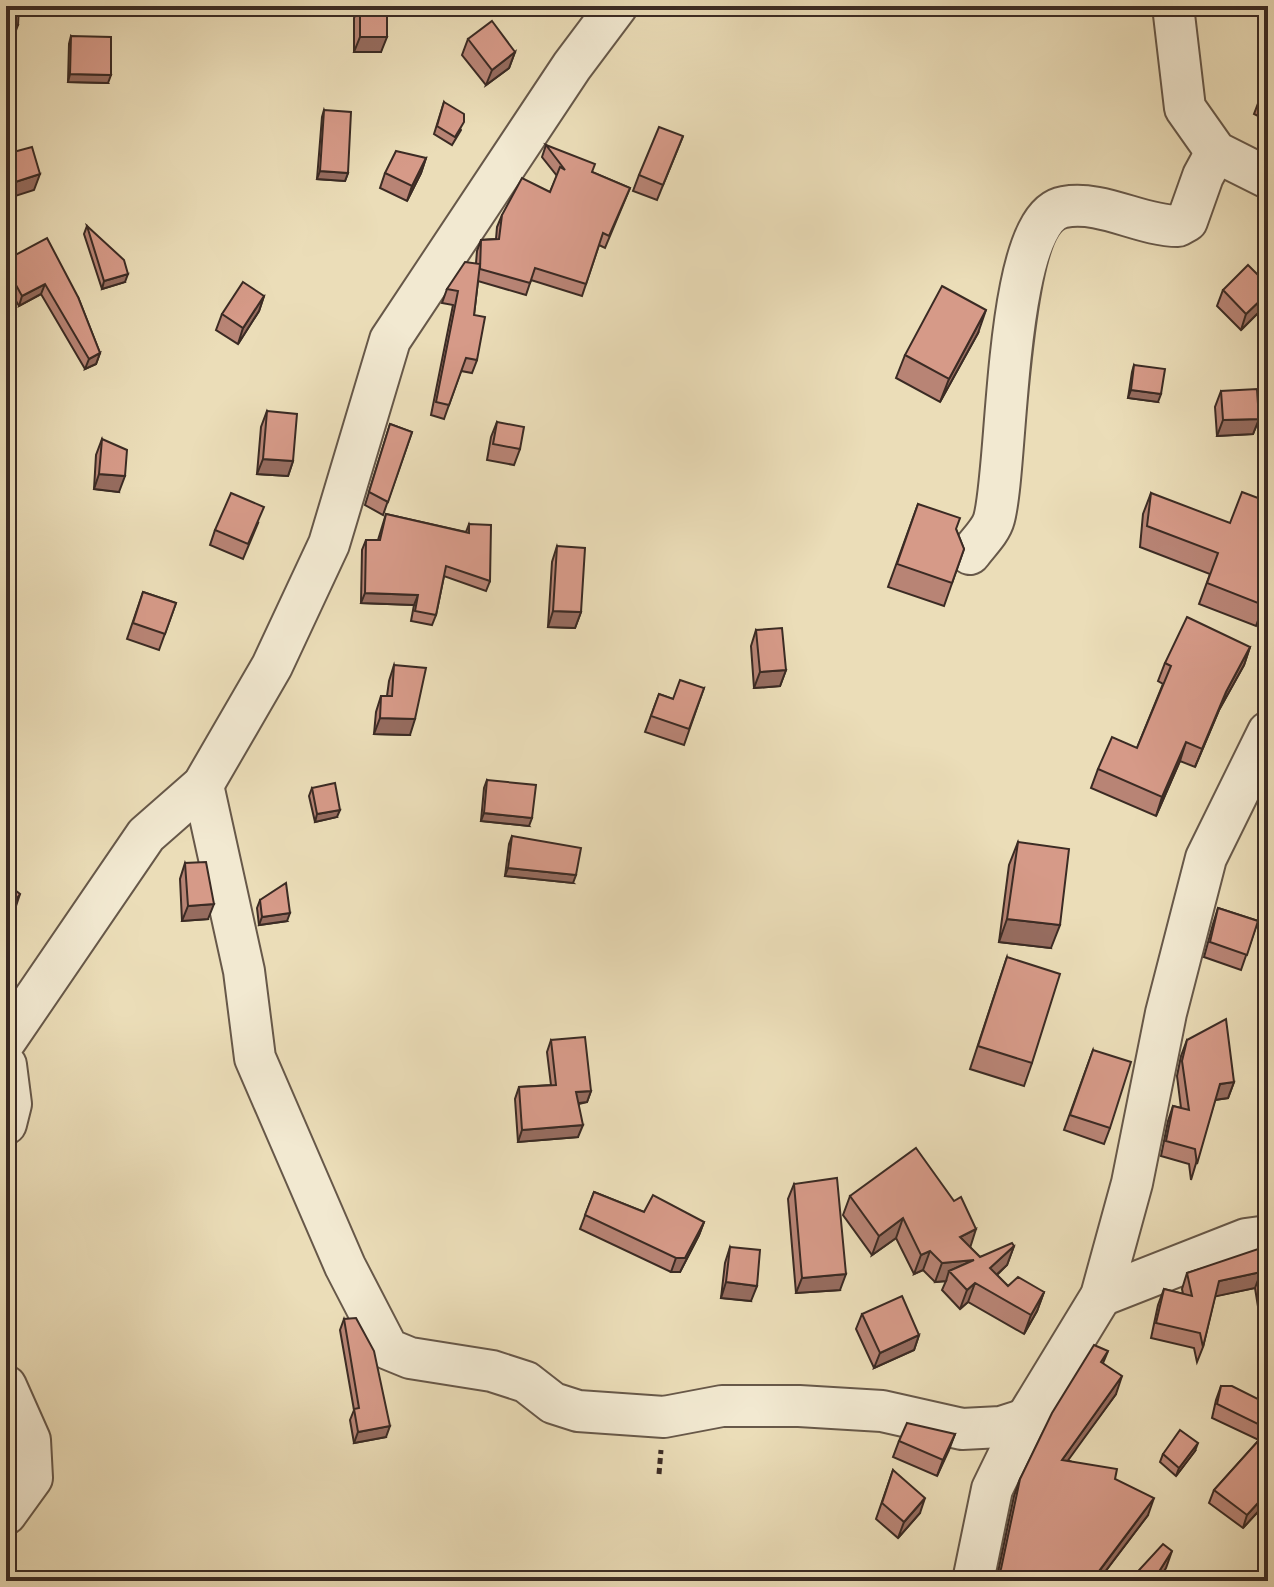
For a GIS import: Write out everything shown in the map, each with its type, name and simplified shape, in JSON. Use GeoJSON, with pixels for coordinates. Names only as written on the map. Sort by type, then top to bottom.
{"type":"FeatureCollection","features":[{"type":"Feature","properties":{"kind":"street"},"geometry":{"type":"LineString","coordinates":[[6,1040],[146,835],[203,785],[272,666],[329,544],[390,340],[538,116],[617,6]]}},
{"type":"Feature","properties":{"kind":"street"},"geometry":{"type":"LineString","coordinates":[[1173,6],[1185,108],[1216,152],[1268,178]]}},
{"type":"Feature","properties":{"kind":"street"},"geometry":{"type":"LineString","coordinates":[[970,554],[994,523],[1003,471],[1012,332],[1037,231],[1049,212],[1082,206],[1178,226],[1187,221],[1203,176],[1216,152]]}},
{"type":"Feature","properties":{"kind":"street"},"geometry":{"type":"LineString","coordinates":[[973,1581],[992,1489],[1026,1419],[1101,1296],[1132,1183],[1166,1013],[1206,858],[1268,732]]}},
{"type":"Feature","properties":{"kind":"street"},"geometry":{"type":"LineString","coordinates":[[203,785],[244,971],[255,1058],[339,1252],[388,1349],[410,1358],[492,1371],[526,1382],[553,1403],[578,1411],[664,1417],[722,1406],[868,1410],[962,1429],[1001,1427],[1026,1419]]}},
{"type":"Feature","properties":{"kind":"street"},"geometry":{"type":"LineString","coordinates":[[6,1065],[11,1104],[6,1124]]}},
{"type":"Feature","properties":{"kind":"street"},"geometry":{"type":"LineString","coordinates":[[1101,1296],[1246,1239],[1268,1236]]}},
{"type":"Feature","properties":{"kind":"street"},"geometry":{"type":"LineString","coordinates":[[6,1386],[30,1440],[32,1478],[6,1514]]}},
{"type":"Feature","properties":{"kind":"building"},"geometry":{"type":"Polygon","coordinates":[[[6,6],[19,6],[18,25],[6,25],[6,6]]]}},
{"type":"Feature","properties":{"kind":"building"},"geometry":{"type":"Polygon","coordinates":[[[360,6],[387,6],[387,37],[360,37],[360,6]]]}},
{"type":"Feature","properties":{"kind":"building"},"geometry":{"type":"Polygon","coordinates":[[[492,21],[515,52],[492,70],[468,39],[492,21]]]}},
{"type":"Feature","properties":{"kind":"building"},"geometry":{"type":"Polygon","coordinates":[[[71,36],[111,37],[111,75],[70,74],[71,36]]]}},
{"type":"Feature","properties":{"kind":"building"},"geometry":{"type":"Polygon","coordinates":[[[1268,91],[1268,102],[1260,98],[1268,91]]]}},
{"type":"Feature","properties":{"kind":"building"},"geometry":{"type":"Polygon","coordinates":[[[444,102],[464,114],[464,122],[455,137],[437,126],[444,102]]]}},
{"type":"Feature","properties":{"kind":"building"},"geometry":{"type":"Polygon","coordinates":[[[324,110],[351,112],[348,173],[320,171],[324,110]]]}},
{"type":"Feature","properties":{"kind":"building"},"geometry":{"type":"Polygon","coordinates":[[[659,127],[683,136],[663,185],[639,175],[659,127]]]}},
{"type":"Feature","properties":{"kind":"building"},"geometry":{"type":"Polygon","coordinates":[[[546,145],[595,164],[592,172],[630,188],[609,236],[603,233],[586,284],[535,268],[530,283],[480,269],[481,240],[499,239],[502,215],[522,178],[550,192],[560,167],[565,170],[546,145]]]}},
{"type":"Feature","properties":{"kind":"building"},"geometry":{"type":"Polygon","coordinates":[[[32,147],[40,174],[6,185],[6,154],[32,147]]]}},
{"type":"Feature","properties":{"kind":"building"},"geometry":{"type":"Polygon","coordinates":[[[396,151],[426,158],[412,186],[385,173],[396,151]]]}},
{"type":"Feature","properties":{"kind":"building"},"geometry":{"type":"Polygon","coordinates":[[[87,226],[124,260],[128,274],[104,281],[87,226]]]}},
{"type":"Feature","properties":{"kind":"building"},"geometry":{"type":"Polygon","coordinates":[[[47,238],[78,297],[100,353],[89,359],[45,284],[22,296],[6,267],[6,260],[47,238]]]}},
{"type":"Feature","properties":{"kind":"building"},"geometry":{"type":"Polygon","coordinates":[[[465,262],[480,264],[474,315],[485,317],[477,360],[466,358],[449,405],[436,402],[458,291],[447,289],[465,262]]]}},
{"type":"Feature","properties":{"kind":"building"},"geometry":{"type":"Polygon","coordinates":[[[1248,265],[1268,285],[1268,293],[1246,314],[1223,290],[1248,265]]]}},
{"type":"Feature","properties":{"kind":"building"},"geometry":{"type":"Polygon","coordinates":[[[243,282],[264,296],[243,328],[222,314],[243,282]]]}},
{"type":"Feature","properties":{"kind":"building"},"geometry":{"type":"Polygon","coordinates":[[[942,286],[986,310],[949,379],[905,355],[942,286]]]}},
{"type":"Feature","properties":{"kind":"building"},"geometry":{"type":"Polygon","coordinates":[[[1134,365],[1165,369],[1161,394],[1131,390],[1134,365]]]}},
{"type":"Feature","properties":{"kind":"building"},"geometry":{"type":"Polygon","coordinates":[[[1257,389],[1259,419],[1223,420],[1221,391],[1257,389]]]}},
{"type":"Feature","properties":{"kind":"building"},"geometry":{"type":"Polygon","coordinates":[[[267,411],[297,414],[293,461],[263,459],[267,411]]]}},
{"type":"Feature","properties":{"kind":"building"},"geometry":{"type":"Polygon","coordinates":[[[497,422],[524,427],[520,449],[493,444],[497,422]]]}},
{"type":"Feature","properties":{"kind":"building"},"geometry":{"type":"Polygon","coordinates":[[[390,424],[412,432],[388,502],[369,492],[390,424]]]}},
{"type":"Feature","properties":{"kind":"building"},"geometry":{"type":"Polygon","coordinates":[[[102,439],[127,450],[125,476],[99,474],[102,439]]]}},
{"type":"Feature","properties":{"kind":"building"},"geometry":{"type":"Polygon","coordinates":[[[1242,492],[1266,501],[1267,507],[1268,502],[1268,592],[1263,605],[1207,583],[1218,553],[1147,526],[1151,493],[1230,523],[1242,492]]]}},
{"type":"Feature","properties":{"kind":"building"},"geometry":{"type":"Polygon","coordinates":[[[231,493],[264,507],[248,544],[215,530],[231,493]]]}},
{"type":"Feature","properties":{"kind":"building"},"geometry":{"type":"Polygon","coordinates":[[[918,504],[960,518],[956,529],[964,549],[952,583],[897,564],[918,504]]]}},
{"type":"Feature","properties":{"kind":"building"},"geometry":{"type":"Polygon","coordinates":[[[386,514],[469,533],[469,524],[491,525],[490,581],[446,566],[436,615],[415,611],[418,595],[365,593],[366,540],[380,540],[386,514]]]}},
{"type":"Feature","properties":{"kind":"building"},"geometry":{"type":"Polygon","coordinates":[[[557,546],[585,548],[581,612],[553,611],[557,546]]]}},
{"type":"Feature","properties":{"kind":"building"},"geometry":{"type":"Polygon","coordinates":[[[143,592],[176,603],[165,634],[133,623],[143,592]]]}},
{"type":"Feature","properties":{"kind":"building"},"geometry":{"type":"Polygon","coordinates":[[[1187,617],[1250,647],[1226,692],[1202,749],[1186,742],[1162,797],[1098,769],[1112,737],[1137,748],[1171,666],[1165,663],[1187,617]]]}},
{"type":"Feature","properties":{"kind":"building"},"geometry":{"type":"Polygon","coordinates":[[[782,628],[786,670],[760,672],[756,630],[782,628]]]}},
{"type":"Feature","properties":{"kind":"building"},"geometry":{"type":"Polygon","coordinates":[[[394,665],[426,668],[415,719],[380,718],[381,696],[392,696],[394,665]]]}},
{"type":"Feature","properties":{"kind":"building"},"geometry":{"type":"Polygon","coordinates":[[[680,680],[704,688],[689,729],[651,716],[659,694],[673,699],[680,680]]]}},
{"type":"Feature","properties":{"kind":"building"},"geometry":{"type":"Polygon","coordinates":[[[7,696],[7,756],[6,756],[7,696]]]}},
{"type":"Feature","properties":{"kind":"building"},"geometry":{"type":"Polygon","coordinates":[[[487,780],[536,785],[532,818],[484,813],[487,780]]]}},
{"type":"Feature","properties":{"kind":"building"},"geometry":{"type":"Polygon","coordinates":[[[335,783],[340,810],[317,814],[312,788],[335,783]]]}},
{"type":"Feature","properties":{"kind":"building"},"geometry":{"type":"Polygon","coordinates":[[[512,836],[581,848],[576,875],[508,868],[512,836]]]}},
{"type":"Feature","properties":{"kind":"building"},"geometry":{"type":"Polygon","coordinates":[[[1018,842],[1069,849],[1060,925],[1007,919],[1018,842]]]}},
{"type":"Feature","properties":{"kind":"building"},"geometry":{"type":"Polygon","coordinates":[[[206,862],[214,904],[188,906],[185,863],[206,862]]]}},
{"type":"Feature","properties":{"kind":"building"},"geometry":{"type":"Polygon","coordinates":[[[6,883],[20,894],[6,913],[6,883]]]}},
{"type":"Feature","properties":{"kind":"building"},"geometry":{"type":"Polygon","coordinates":[[[286,883],[290,913],[262,917],[260,900],[286,883]]]}},
{"type":"Feature","properties":{"kind":"building"},"geometry":{"type":"Polygon","coordinates":[[[1218,908],[1258,921],[1247,955],[1210,942],[1218,908]]]}},
{"type":"Feature","properties":{"kind":"building"},"geometry":{"type":"Polygon","coordinates":[[[1007,957],[1060,974],[1032,1063],[978,1046],[1007,957]]]}},
{"type":"Feature","properties":{"kind":"building"},"geometry":{"type":"Polygon","coordinates":[[[1226,1019],[1234,1082],[1220,1084],[1197,1164],[1195,1149],[1166,1141],[1173,1106],[1189,1110],[1182,1061],[1187,1040],[1226,1019]]]}},
{"type":"Feature","properties":{"kind":"building"},"geometry":{"type":"Polygon","coordinates":[[[585,1037],[591,1091],[576,1092],[583,1125],[522,1130],[519,1087],[556,1085],[551,1040],[585,1037]]]}},
{"type":"Feature","properties":{"kind":"building"},"geometry":{"type":"Polygon","coordinates":[[[1093,1050],[1131,1062],[1110,1128],[1070,1115],[1093,1050]]]}},
{"type":"Feature","properties":{"kind":"building"},"geometry":{"type":"Polygon","coordinates":[[[916,1148],[954,1201],[961,1197],[976,1229],[960,1237],[980,1257],[1012,1243],[1014,1246],[990,1268],[1008,1286],[1018,1277],[1044,1292],[1031,1315],[975,1283],[967,1290],[949,1271],[974,1260],[942,1263],[930,1251],[921,1255],[903,1218],[879,1236],[850,1196],[916,1148]]]}},
{"type":"Feature","properties":{"kind":"building"},"geometry":{"type":"Polygon","coordinates":[[[837,1178],[846,1274],[802,1278],[794,1184],[837,1178]]]}},
{"type":"Feature","properties":{"kind":"building"},"geometry":{"type":"Polygon","coordinates":[[[594,1192],[644,1212],[653,1195],[704,1222],[685,1258],[676,1258],[585,1215],[594,1192]]]}},
{"type":"Feature","properties":{"kind":"building"},"geometry":{"type":"Polygon","coordinates":[[[730,1247],[760,1250],[757,1286],[726,1282],[730,1247]]]}},
{"type":"Feature","properties":{"kind":"building"},"geometry":{"type":"Polygon","coordinates":[[[1268,1248],[1268,1303],[1265,1303],[1261,1272],[1219,1281],[1203,1347],[1200,1333],[1156,1323],[1164,1289],[1192,1296],[1187,1273],[1268,1248]]]}},
{"type":"Feature","properties":{"kind":"building"},"geometry":{"type":"Polygon","coordinates":[[[902,1296],[919,1335],[880,1353],[862,1314],[902,1296]]]}},
{"type":"Feature","properties":{"kind":"building"},"geometry":{"type":"Polygon","coordinates":[[[356,1318],[374,1351],[390,1426],[358,1432],[354,1409],[359,1408],[344,1319],[356,1318]]]}},
{"type":"Feature","properties":{"kind":"building"},"geometry":{"type":"Polygon","coordinates":[[[1094,1345],[1108,1351],[1101,1362],[1122,1376],[1062,1460],[1117,1469],[1115,1479],[1154,1498],[1093,1579],[1096,1581],[994,1581],[1001,1569],[1020,1479],[1052,1413],[1094,1345]]]}},
{"type":"Feature","properties":{"kind":"building"},"geometry":{"type":"Polygon","coordinates":[[[1221,1386],[1232,1386],[1268,1404],[1268,1429],[1217,1404],[1221,1386]]]}},
{"type":"Feature","properties":{"kind":"building"},"geometry":{"type":"Polygon","coordinates":[[[907,1423],[955,1434],[943,1460],[899,1441],[907,1423]]]}},
{"type":"Feature","properties":{"kind":"building"},"geometry":{"type":"Polygon","coordinates":[[[1180,1430],[1198,1443],[1179,1468],[1163,1454],[1180,1430]]]}},
{"type":"Feature","properties":{"kind":"building"},"geometry":{"type":"Polygon","coordinates":[[[1268,1430],[1268,1475],[1260,1482],[1268,1492],[1247,1515],[1214,1490],[1268,1430]]]}},
{"type":"Feature","properties":{"kind":"building"},"geometry":{"type":"Polygon","coordinates":[[[893,1470],[925,1498],[904,1522],[882,1503],[893,1470]]]}},
{"type":"Feature","properties":{"kind":"building"},"geometry":{"type":"Polygon","coordinates":[[[1163,1544],[1172,1551],[1153,1581],[1129,1581],[1163,1544]]]}}]}
